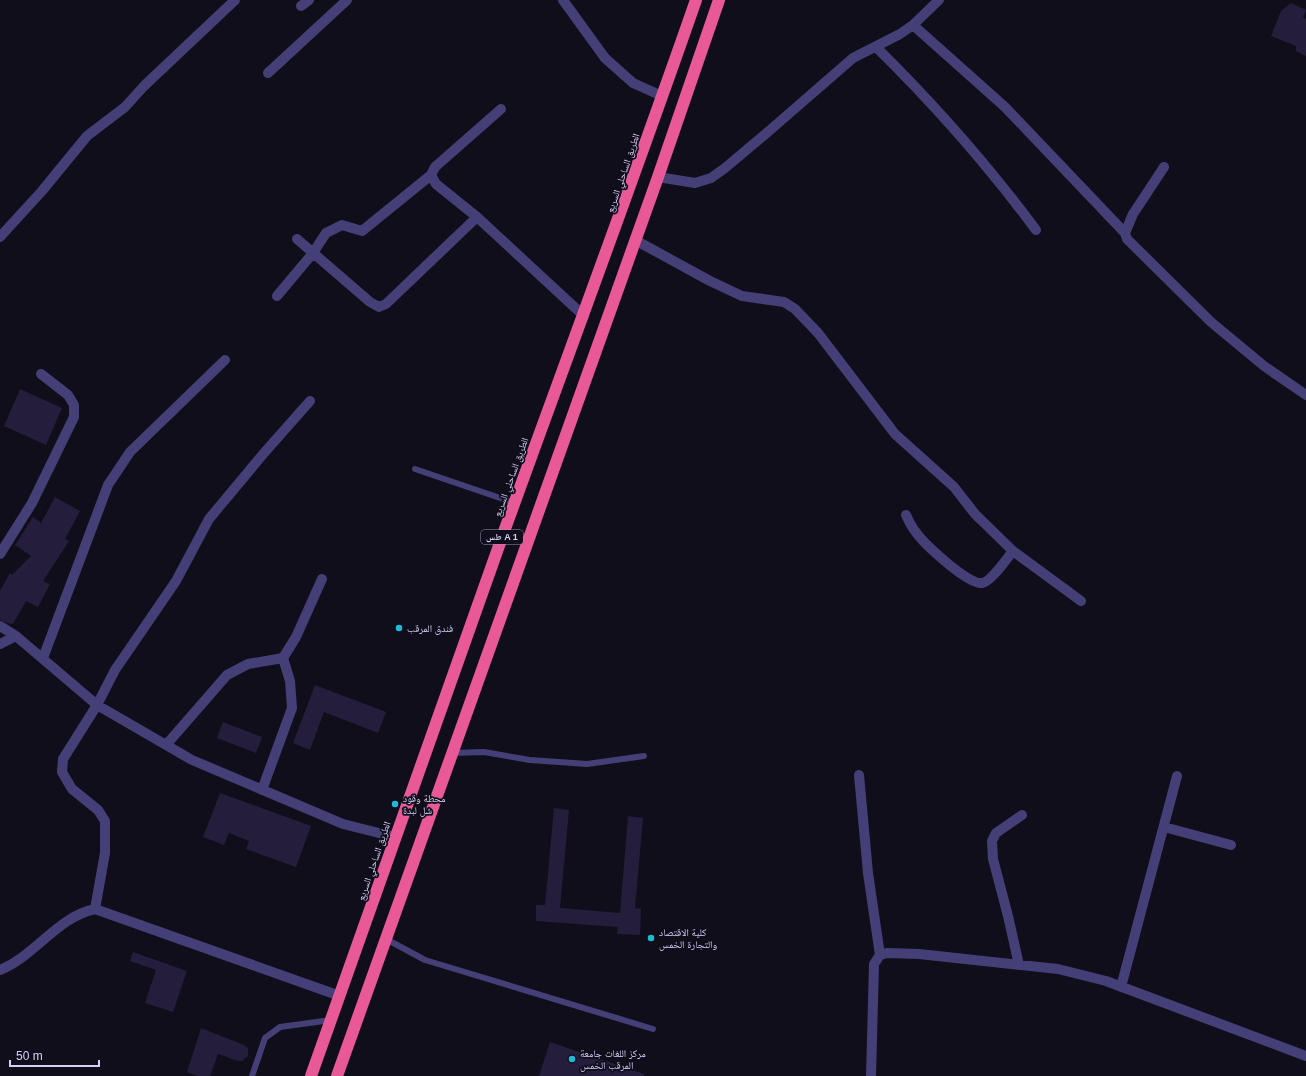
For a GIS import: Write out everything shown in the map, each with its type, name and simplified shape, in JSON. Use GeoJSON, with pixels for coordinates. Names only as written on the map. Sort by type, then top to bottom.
{"type":"FeatureCollection","features":[{"type":"Feature","properties":{"kind":"highway","name":"الطريق الساحلي السريع"},"geometry":{"type":"LineString","coordinates":[[311,1076],[394,837],[584,316],[696,0]]}},
{"type":"Feature","properties":{"kind":"highway","name":"طس A 1"},"geometry":{"type":"LineString","coordinates":[[337,1076],[658,176],[719,0]]}},
{"type":"Feature","properties":{"kind":"street"},"geometry":{"type":"LineString","coordinates":[[0,237],[42,191],[87,136],[124,107],[144,86],[235,0]]}},
{"type":"Feature","properties":{"kind":"street"},"geometry":{"type":"LineString","coordinates":[[268,73],[347,0]]}},
{"type":"Feature","properties":{"kind":"street"},"geometry":{"type":"LineString","coordinates":[[563,0],[605,58],[633,83],[662,96]]}},
{"type":"Feature","properties":{"kind":"street"},"geometry":{"type":"LineString","coordinates":[[658,176],[695,183],[711,178],[770,131],[852,58],[876,47],[913,25],[939,0]]}},
{"type":"Feature","properties":{"kind":"street"},"geometry":{"type":"LineString","coordinates":[[913,25],[1005,108],[1125,233],[1132,245],[1211,322],[1264,366],[1306,395]]}},
{"type":"Feature","properties":{"kind":"street"},"geometry":{"type":"LineString","coordinates":[[876,47],[924,95],[972,148],[1036,230]]}},
{"type":"Feature","properties":{"kind":"street"},"geometry":{"type":"LineString","coordinates":[[277,296],[313,253],[326,233],[334,227],[342,225],[362,231],[431,175],[435,167],[501,108]]}},
{"type":"Feature","properties":{"kind":"street"},"geometry":{"type":"LineString","coordinates":[[1125,233],[1133,214],[1164,167]]}},
{"type":"Feature","properties":{"kind":"street"},"geometry":{"type":"LineString","coordinates":[[431,175],[436,184],[477,217],[584,316]]}},
{"type":"Feature","properties":{"kind":"street"},"geometry":{"type":"LineString","coordinates":[[297,239],[370,302],[379,307],[386,304],[477,217]]}},
{"type":"Feature","properties":{"kind":"street"},"geometry":{"type":"LineString","coordinates":[[635,240],[710,281],[742,296],[784,302],[795,309],[818,333],[895,434],[954,487],[975,514],[1014,551],[1081,601]]}},
{"type":"Feature","properties":{"kind":"street"},"geometry":{"type":"LineString","coordinates":[[43,658],[108,485],[130,452],[225,360]]}},
{"type":"Feature","properties":{"kind":"street"},"geometry":{"type":"LineString","coordinates":[[0,554],[32,504],[74,417],[74,405],[68,395],[41,374]]}},
{"type":"Feature","properties":{"kind":"street"},"geometry":{"type":"LineString","coordinates":[[95,909],[105,853],[105,821],[98,810],[72,789],[62,772],[63,759],[97,705],[115,670],[176,581],[209,519],[310,401]]}},
{"type":"Feature","properties":{"kind":"street"},"geometry":{"type":"LineString","coordinates":[[906,515],[915,532],[957,572],[976,582],[982,583],[990,579],[1014,551]]}},
{"type":"Feature","properties":{"kind":"street"},"geometry":{"type":"LineString","coordinates":[[166,745],[227,675],[248,664],[283,658],[296,637],[322,579]]}},
{"type":"Feature","properties":{"kind":"street"},"geometry":{"type":"LineString","coordinates":[[0,626],[16,636],[97,705],[192,760],[343,824],[394,837]]}},
{"type":"Feature","properties":{"kind":"street"},"geometry":{"type":"LineString","coordinates":[[0,644],[16,636]]}},
{"type":"Feature","properties":{"kind":"street"},"geometry":{"type":"LineString","coordinates":[[262,790],[292,708],[290,680],[283,658]]}},
{"type":"Feature","properties":{"kind":"street"},"geometry":{"type":"LineString","coordinates":[[859,775],[868,873],[880,955]]}},
{"type":"Feature","properties":{"kind":"street"},"geometry":{"type":"LineString","coordinates":[[1121,987],[1177,776]]}},
{"type":"Feature","properties":{"kind":"street"},"geometry":{"type":"LineString","coordinates":[[1019,966],[993,859],[992,841],[996,833],[1022,815]]}},
{"type":"Feature","properties":{"kind":"street"},"geometry":{"type":"LineString","coordinates":[[1164,827],[1231,845]]}},
{"type":"Feature","properties":{"kind":"street"},"geometry":{"type":"LineString","coordinates":[[0,970],[14,964],[74,916],[95,909],[340,996]]}},
{"type":"Feature","properties":{"kind":"street"},"geometry":{"type":"LineString","coordinates":[[871,1076],[874,964],[880,955],[887,953],[919,954],[1019,966],[1058,969],[1121,987],[1306,1056]]}},
{"type":"Feature","properties":{"kind":"lane"},"geometry":{"type":"LineString","coordinates":[[415,469],[515,502]]}},
{"type":"Feature","properties":{"kind":"lane"},"geometry":{"type":"LineString","coordinates":[[452,753],[484,752],[530,760],[588,764],[644,756]]}},
{"type":"Feature","properties":{"kind":"lane"},"geometry":{"type":"LineString","coordinates":[[386,939],[425,960],[653,1029]]}},
{"type":"Feature","properties":{"kind":"lane"},"geometry":{"type":"LineString","coordinates":[[252,1076],[265,1038],[280,1027],[331,1020]]}},
{"type":"Feature","properties":{"kind":"building"},"geometry":{"type":"Polygon","coordinates":[[[1291,3],[1306,10],[1303,17],[1306,19],[1306,56],[1296,51],[1296,46],[1271,36],[1281,11],[1291,3]]]}},
{"type":"Feature","properties":{"kind":"building"},"geometry":{"type":"Polygon","coordinates":[[[20,389],[62,408],[46,445],[4,426],[20,389]]]}},
{"type":"Feature","properties":{"kind":"building"},"geometry":{"type":"Polygon","coordinates":[[[55,497],[80,511],[65,539],[69,541],[43,581],[50,584],[38,607],[26,601],[13,624],[7,623],[0,620],[0,591],[10,573],[12,575],[31,556],[15,545],[33,517],[41,523],[55,497]]]}},
{"type":"Feature","properties":{"kind":"building"},"geometry":{"type":"Polygon","coordinates":[[[315,685],[386,712],[378,733],[324,712],[310,750],[293,743],[315,685]]]}},
{"type":"Feature","properties":{"kind":"building"},"geometry":{"type":"Polygon","coordinates":[[[223,722],[262,737],[256,753],[217,738],[223,722]]]}},
{"type":"Feature","properties":{"kind":"building"},"geometry":{"type":"Polygon","coordinates":[[[220,793],[311,826],[296,867],[246,849],[249,841],[229,833],[224,845],[203,837],[220,793]]]}},
{"type":"Feature","properties":{"kind":"building"},"geometry":{"type":"Polygon","coordinates":[[[554,808],[569,810],[560,908],[620,913],[628,816],[643,818],[635,908],[641,909],[640,935],[617,934],[618,927],[536,921],[536,905],[545,905],[554,808]]]}},
{"type":"Feature","properties":{"kind":"building"},"geometry":{"type":"Polygon","coordinates":[[[133,952],[187,971],[173,1012],[145,1003],[156,970],[130,961],[133,952]]]}},
{"type":"Feature","properties":{"kind":"building"},"geometry":{"type":"Polygon","coordinates":[[[201,1028],[244,1045],[248,1048],[248,1056],[242,1061],[238,1061],[218,1054],[210,1076],[197,1076],[187,1072],[201,1028]]]}},
{"type":"Feature","properties":{"kind":"building","name":"مركز اللغات جامعة المرقب الخمس"},"geometry":{"type":"Polygon","coordinates":[[[550,1042],[644,1074],[644,1076],[539,1076],[550,1042]]]}},
{"type":"Feature","properties":{"kind":"place","name":"فندق المرقب"},"geometry":{"type":"Point","coordinates":[399,628]}},
{"type":"Feature","properties":{"kind":"place","name":"محطة وقود شل لبدة"},"geometry":{"type":"Point","coordinates":[395,804]}},
{"type":"Feature","properties":{"kind":"place","name":"كلية الاقتصاد والتجارة الخمس"},"geometry":{"type":"Point","coordinates":[651,938]}},
{"type":"Feature","properties":{"kind":"place","name":"مركز اللغات جامعة المرقب الخمس"},"geometry":{"type":"Point","coordinates":[572,1059]}}]}
